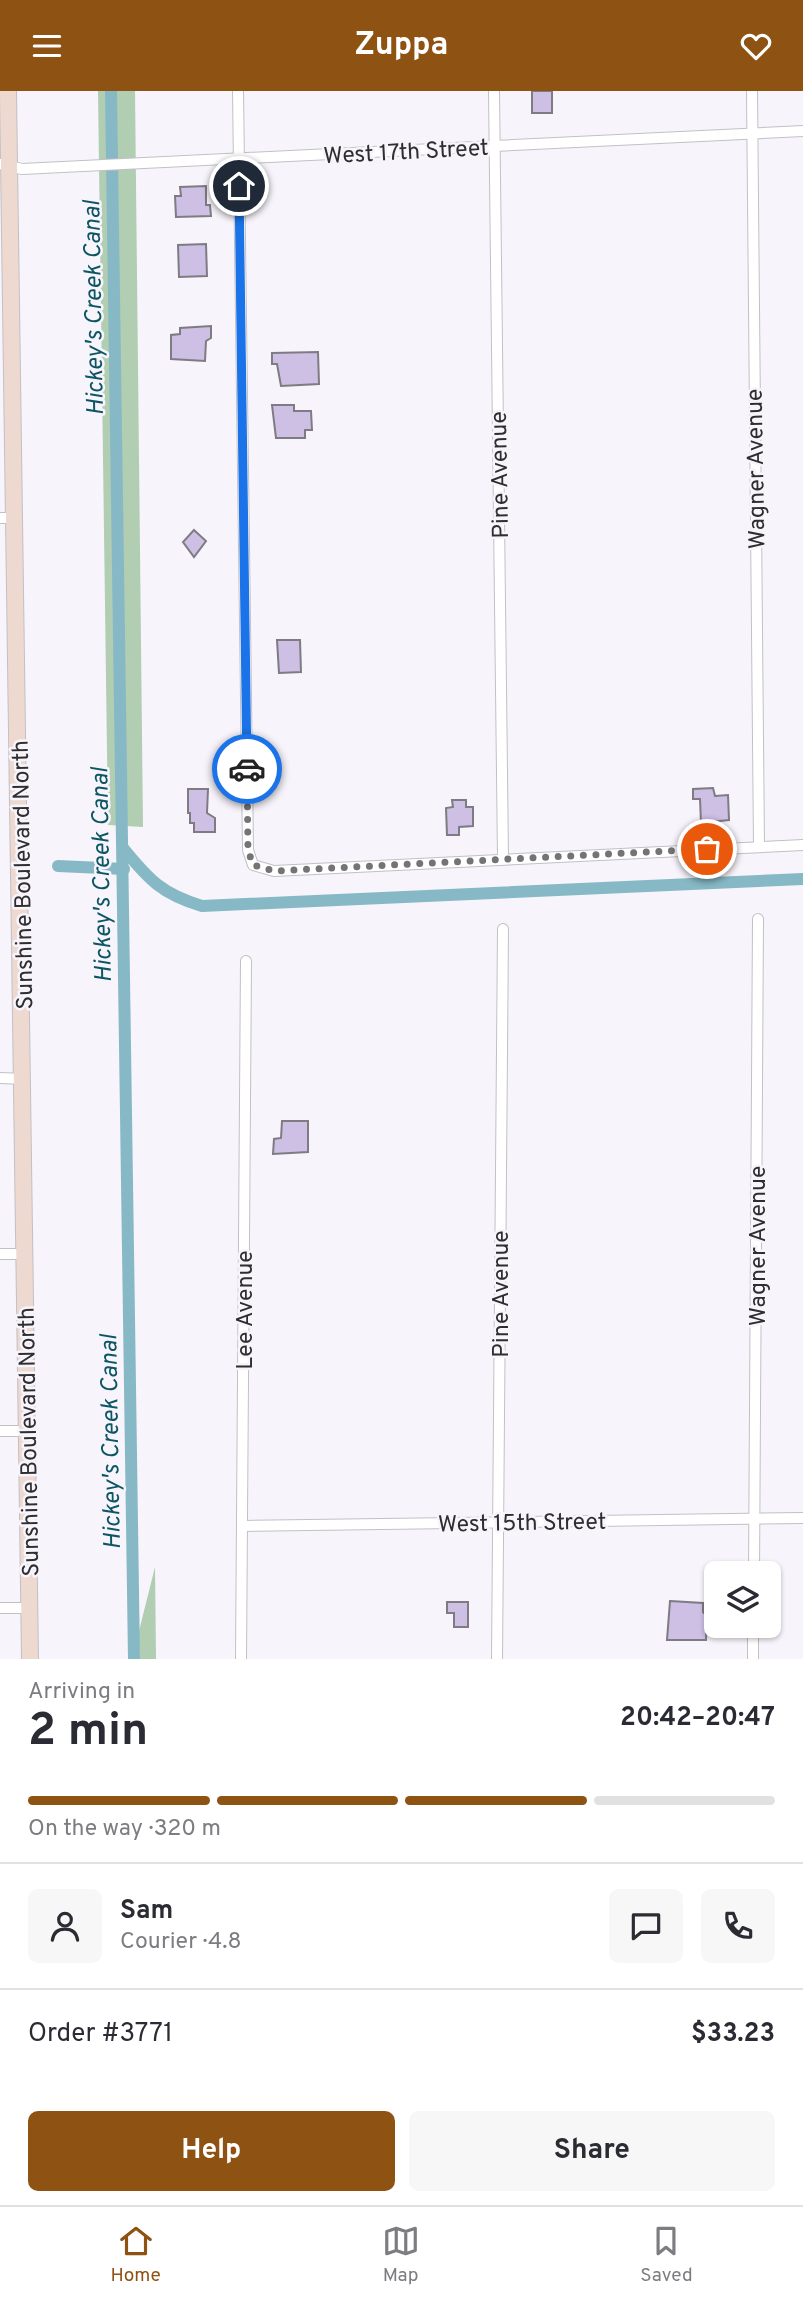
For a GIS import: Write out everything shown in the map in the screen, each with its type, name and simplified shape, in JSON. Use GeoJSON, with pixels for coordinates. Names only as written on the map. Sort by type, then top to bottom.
{"type":"FeatureCollection","features":[{"type":"Feature","properties":{"kind":"street","name":"Sunshine Boulevard North"},"geometry":{"type":"LineString","coordinates":[[8,91],[5,164],[8,518],[24,1079],[30,1659]]}},
{"type":"Feature","properties":{"kind":"street"},"geometry":{"type":"LineString","coordinates":[[238,91],[248,850],[253,865],[274,871],[803,845]]}},
{"type":"Feature","properties":{"kind":"street","name":"Pine Avenue"},"geometry":{"type":"LineString","coordinates":[[494,91],[503,859]]}},
{"type":"Feature","properties":{"kind":"street","name":"Wagner Avenue"},"geometry":{"type":"LineString","coordinates":[[752,91],[759,846]]}},
{"type":"Feature","properties":{"kind":"street","name":"West 17th Street"},"geometry":{"type":"LineString","coordinates":[[5,164],[22,169],[803,131]]}},
{"type":"Feature","properties":{"kind":"street","name":"Wagner Avenue"},"geometry":{"type":"LineString","coordinates":[[754,1561],[758,919]]}},
{"type":"Feature","properties":{"kind":"street","name":"Pine Avenue"},"geometry":{"type":"LineString","coordinates":[[497,1659],[503,929]]}},
{"type":"Feature","properties":{"kind":"street","name":"Lee Avenue"},"geometry":{"type":"LineString","coordinates":[[241,1659],[247,961]]}},
{"type":"Feature","properties":{"kind":"street"},"geometry":{"type":"LineString","coordinates":[[0,1078],[24,1079]]}},
{"type":"Feature","properties":{"kind":"street"},"geometry":{"type":"LineString","coordinates":[[0,1254],[26,1254]]}},
{"type":"Feature","properties":{"kind":"street"},"geometry":{"type":"LineString","coordinates":[[0,1431],[29,1431]]}},
{"type":"Feature","properties":{"kind":"street","name":"West 15th Street"},"geometry":{"type":"LineString","coordinates":[[242,1526],[803,1518]]}},
{"type":"Feature","properties":{"kind":"street"},"geometry":{"type":"LineString","coordinates":[[0,1608],[30,1608]]}},
{"type":"Feature","properties":{"kind":"street"},"geometry":{"type":"LineString","coordinates":[[753,1638],[753,1659]]}},
{"type":"Feature","properties":{"kind":"green space"},"geometry":{"type":"Polygon","coordinates":[[[98,91],[135,91],[143,827],[108,825],[98,91]]]}},
{"type":"Feature","properties":{"kind":"green space"},"geometry":{"type":"Polygon","coordinates":[[[155,1567],[156,1659],[140,1659],[138,1635],[155,1567]]]}},
{"type":"Feature","properties":{"kind":"building"},"geometry":{"type":"Polygon","coordinates":[[[532,91],[552,91],[552,113],[532,113],[532,91]]]}},
{"type":"Feature","properties":{"kind":"building"},"geometry":{"type":"Polygon","coordinates":[[[206,186],[206,205],[210,205],[211,216],[176,217],[175,196],[181,196],[180,187],[206,186]]]}},
{"type":"Feature","properties":{"kind":"building"},"geometry":{"type":"Polygon","coordinates":[[[206,244],[207,276],[179,277],[178,245],[206,244]]]}},
{"type":"Feature","properties":{"kind":"building"},"geometry":{"type":"Polygon","coordinates":[[[211,326],[211,338],[206,341],[205,361],[171,359],[171,335],[180,334],[180,328],[211,326]]]}},
{"type":"Feature","properties":{"kind":"building"},"geometry":{"type":"Polygon","coordinates":[[[318,352],[319,384],[281,386],[277,364],[272,364],[272,353],[318,352]]]}},
{"type":"Feature","properties":{"kind":"building"},"geometry":{"type":"Polygon","coordinates":[[[272,405],[294,405],[294,411],[311,411],[312,430],[305,430],[305,438],[276,438],[272,405]]]}},
{"type":"Feature","properties":{"kind":"building"},"geometry":{"type":"Polygon","coordinates":[[[194,530],[206,541],[194,557],[183,542],[194,530]]]}},
{"type":"Feature","properties":{"kind":"building"},"geometry":{"type":"Polygon","coordinates":[[[277,640],[300,640],[301,672],[279,673],[277,640]]]}},
{"type":"Feature","properties":{"kind":"building"},"geometry":{"type":"Polygon","coordinates":[[[713,788],[715,796],[728,795],[729,820],[701,823],[700,799],[693,799],[693,789],[713,788]]]}},
{"type":"Feature","properties":{"kind":"building"},"geometry":{"type":"Polygon","coordinates":[[[188,789],[208,789],[207,813],[215,818],[215,832],[194,832],[194,823],[190,823],[188,813],[188,789]]]}},
{"type":"Feature","properties":{"kind":"building"},"geometry":{"type":"Polygon","coordinates":[[[452,800],[466,800],[466,807],[473,807],[473,826],[459,827],[459,835],[447,835],[446,808],[453,807],[452,800]]]}},
{"type":"Feature","properties":{"kind":"building"},"geometry":{"type":"Polygon","coordinates":[[[282,1121],[308,1121],[308,1152],[273,1154],[274,1139],[281,1138],[282,1121]]]}},
{"type":"Feature","properties":{"kind":"building"},"geometry":{"type":"Polygon","coordinates":[[[670,1601],[703,1603],[706,1640],[667,1640],[670,1601]]]}},
{"type":"Feature","properties":{"kind":"building"},"geometry":{"type":"Polygon","coordinates":[[[447,1602],[468,1602],[468,1627],[454,1627],[454,1613],[447,1613],[447,1602]]]}},
{"type":"Feature","properties":{"kind":"waterway","name":"Hickey's Creek Canal"},"geometry":{"type":"LineString","coordinates":[[111,91],[134,1659]]}},
{"type":"Feature","properties":{"kind":"waterway"},"geometry":{"type":"LineString","coordinates":[[123,848],[141,869],[166,891],[202,906],[803,879]]}},
{"type":"Feature","properties":{"kind":"waterway"},"geometry":{"type":"LineString","coordinates":[[58,866],[124,869]]}},
{"type":"Feature","properties":{"kind":"way so far"},"geometry":{"type":"LineString","coordinates":[[247,769],[248,850],[253,865],[274,871],[707,849]]}},
{"type":"Feature","properties":{"kind":"route"},"geometry":{"type":"LineString","coordinates":[[239,186],[247,769]]}}]}
